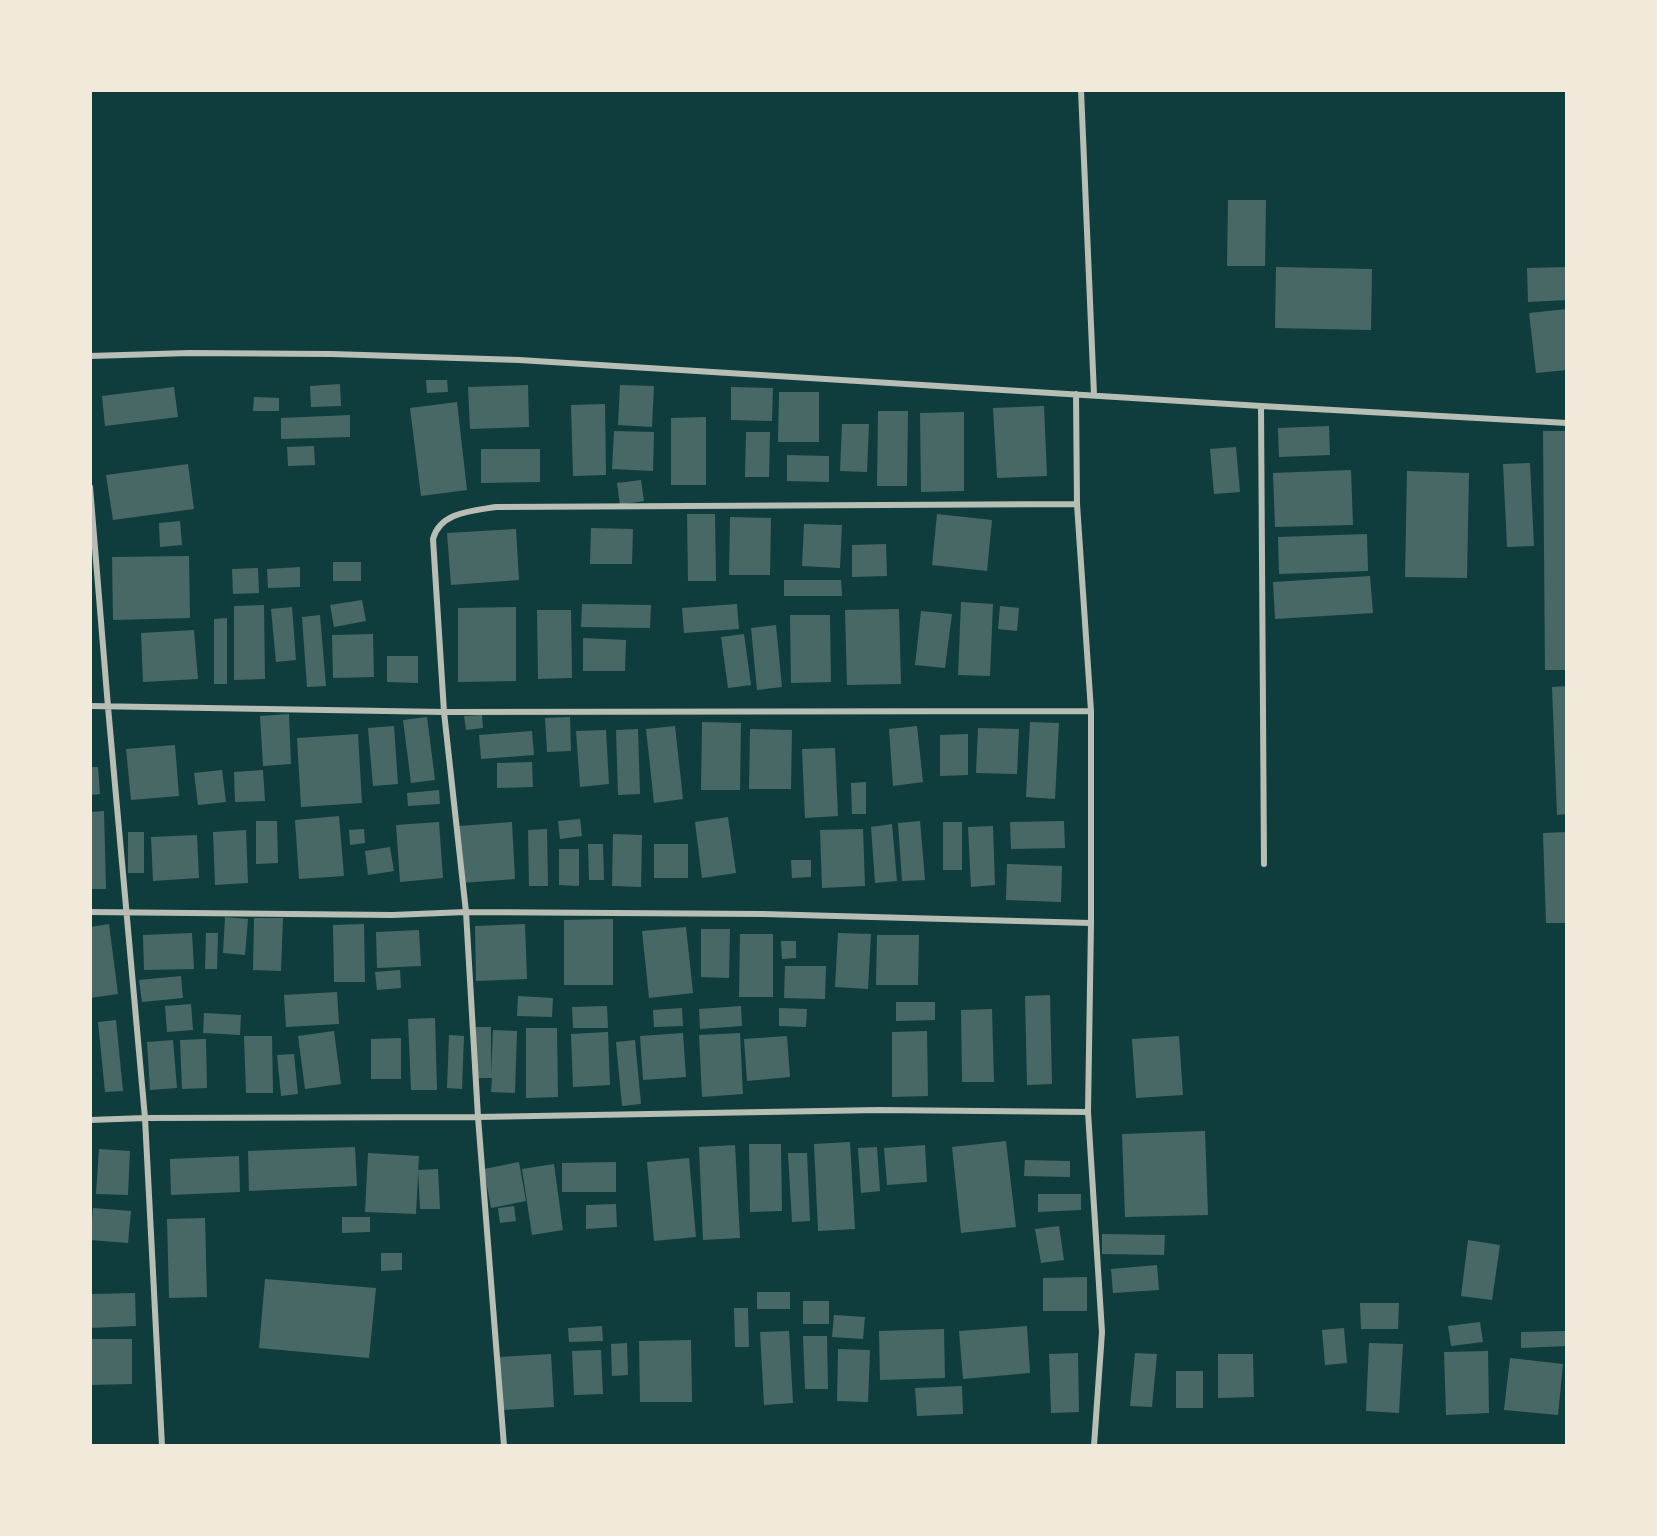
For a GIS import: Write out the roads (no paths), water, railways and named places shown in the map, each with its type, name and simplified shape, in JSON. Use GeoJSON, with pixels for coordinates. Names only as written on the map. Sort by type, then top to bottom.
{"type":"FeatureCollection","features":[{"type":"Feature","properties":{"kind":"street"},"geometry":{"type":"LineString","coordinates":[[1081,90],[1094,395]]}},
{"type":"Feature","properties":{"kind":"street"},"geometry":{"type":"LineString","coordinates":[[90,356],[189,353],[320,354],[519,360],[1567,423]]}},
{"type":"Feature","properties":{"kind":"street"},"geometry":{"type":"LineString","coordinates":[[1076,394],[1077,504],[1091,711],[1088,1112],[1102,1332],[1094,1446]]}},
{"type":"Feature","properties":{"kind":"street"},"geometry":{"type":"LineString","coordinates":[[1261,406],[1264,864]]}},
{"type":"Feature","properties":{"kind":"street"},"geometry":{"type":"LineString","coordinates":[[90,487],[145,1118],[162,1446]]}},
{"type":"Feature","properties":{"kind":"street"},"geometry":{"type":"LineString","coordinates":[[504,1446],[478,1117],[466,912],[444,712],[435,532],[441,524],[461,513],[496,507],[1077,504]]}},
{"type":"Feature","properties":{"kind":"street"},"geometry":{"type":"LineString","coordinates":[[90,706],[444,712],[1091,711]]}},
{"type":"Feature","properties":{"kind":"street"},"geometry":{"type":"LineString","coordinates":[[90,912],[392,915],[466,912],[764,914],[1091,923]]}},
{"type":"Feature","properties":{"kind":"street"},"geometry":{"type":"LineString","coordinates":[[90,1120],[478,1117],[879,1110],[1088,1112]]}}]}
